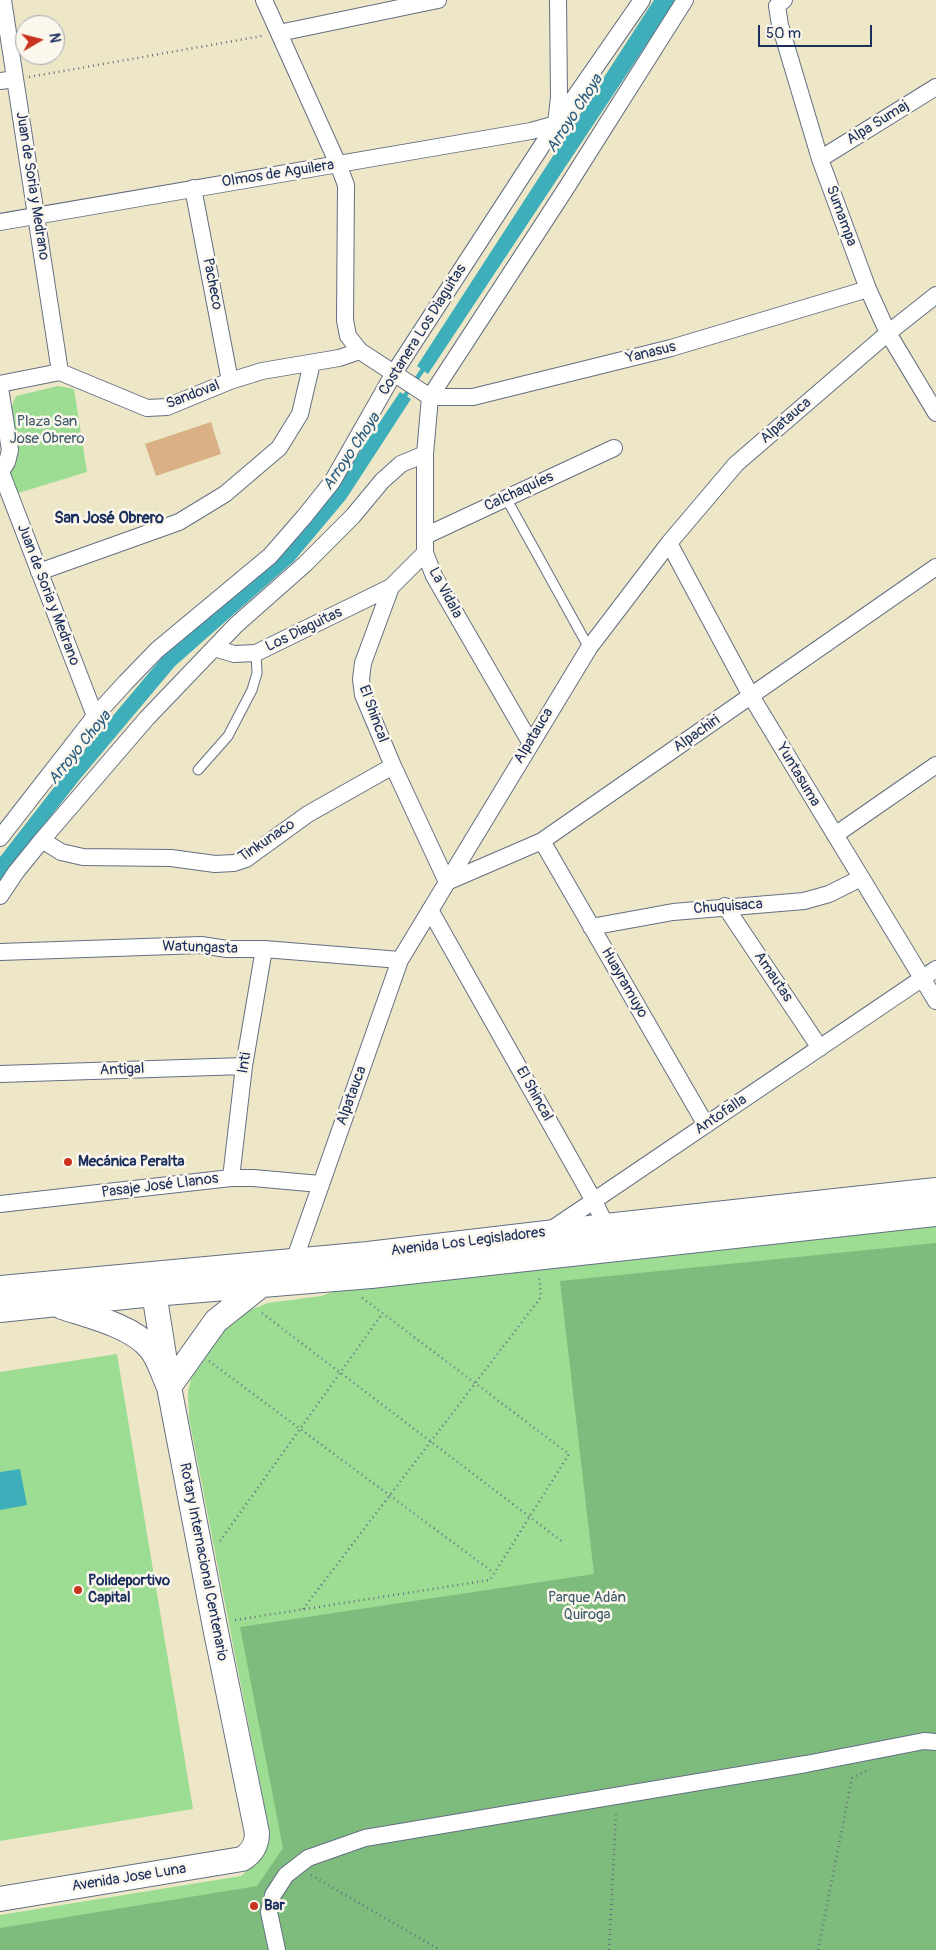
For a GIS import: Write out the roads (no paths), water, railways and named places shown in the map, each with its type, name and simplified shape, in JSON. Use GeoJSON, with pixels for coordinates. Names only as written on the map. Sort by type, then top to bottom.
{"type":"FeatureCollection","features":[{"type":"Feature","properties":{"kind":"main road","name":"Avenida Los Legisladores"},"geometry":{"type":"LineString","coordinates":[[0,1288],[152,1284],[260,1286],[295,1272],[368,1254],[936,1190]]}},
{"type":"Feature","properties":{"kind":"main road","name":"Avenida Los Legisladores"},"geometry":{"type":"LineString","coordinates":[[0,1310],[54,1304],[152,1284],[295,1272],[371,1276],[936,1214]]}},
{"type":"Feature","properties":{"kind":"main road","name":"Rotary Internacional Centenario"},"geometry":{"type":"LineString","coordinates":[[152,1284],[169,1387],[257,1833],[257,1841],[254,1848]]}},
{"type":"Feature","properties":{"kind":"main road"},"geometry":{"type":"LineString","coordinates":[[54,1304],[108,1323],[137,1337],[151,1349],[169,1387],[216,1321],[260,1286]]}},
{"type":"Feature","properties":{"kind":"main road","name":"Avenida Jose Luna"},"geometry":{"type":"LineString","coordinates":[[0,1899],[242,1859],[254,1848]]}},
{"type":"Feature","properties":{"kind":"street","name":"Juan de Soria y Medrano"},"geometry":{"type":"LineString","coordinates":[[3,0],[8,80],[36,216],[60,372]]}},
{"type":"Feature","properties":{"kind":"street"},"geometry":{"type":"LineString","coordinates":[[264,0],[346,185],[345,320],[348,336],[360,352],[425,393],[565,190],[685,0]]}},
{"type":"Feature","properties":{"kind":"street"},"geometry":{"type":"LineString","coordinates":[[279,33],[438,0]]}},
{"type":"Feature","properties":{"kind":"street"},"geometry":{"type":"LineString","coordinates":[[556,124],[559,97],[558,0]]}},
{"type":"Feature","properties":{"kind":"street","name":"Costanera Los Diaguitas"},"geometry":{"type":"LineString","coordinates":[[0,838],[95,716],[157,650],[270,556],[332,482],[400,377],[556,124],[642,0]]}},
{"type":"Feature","properties":{"kind":"street","name":"Sumampa"},"geometry":{"type":"LineString","coordinates":[[781,3],[780,25],[820,159],[868,289],[888,333],[935,410]]}},
{"type":"Feature","properties":{"kind":"street","name":"Alpa Sumaj"},"geometry":{"type":"LineString","coordinates":[[820,159],[936,87]]}},
{"type":"Feature","properties":{"kind":"street","name":"Olmos de Aguilera"},"geometry":{"type":"LineString","coordinates":[[0,222],[531,131],[556,124]]}},
{"type":"Feature","properties":{"kind":"street","name":"Pacheco"},"geometry":{"type":"LineString","coordinates":[[193,188],[230,381]]}},
{"type":"Feature","properties":{"kind":"street","name":"Yanasus"},"geometry":{"type":"LineString","coordinates":[[425,393],[473,397],[671,348],[868,289]]}},
{"type":"Feature","properties":{"kind":"street","name":"Alpatauca"},"geometry":{"type":"LineString","coordinates":[[295,1272],[320,1184],[400,960],[588,648],[736,464],[888,333],[936,295]]}},
{"type":"Feature","properties":{"kind":"street","name":"Sandoval"},"geometry":{"type":"LineString","coordinates":[[60,372],[147,408],[167,408],[230,381],[262,371],[339,358],[360,352]]}},
{"type":"Feature","properties":{"kind":"street"},"geometry":{"type":"LineString","coordinates":[[39,572],[179,522],[225,494],[279,448],[300,414],[312,363]]}},
{"type":"Feature","properties":{"kind":"street"},"geometry":{"type":"LineString","coordinates":[[0,386],[60,372]]}},
{"type":"Feature","properties":{"kind":"street","name":"Juan de Soria y Medrano"},"geometry":{"type":"LineString","coordinates":[[0,386],[10,450],[0,472],[95,716]]}},
{"type":"Feature","properties":{"kind":"street","name":"La Vidala"},"geometry":{"type":"LineString","coordinates":[[425,393],[425,553],[434,576],[530,742]]}},
{"type":"Feature","properties":{"kind":"street","name":"Calchaquíes"},"geometry":{"type":"LineString","coordinates":[[424,536],[614,448]]}},
{"type":"Feature","properties":{"kind":"street"},"geometry":{"type":"LineString","coordinates":[[0,896],[42,840],[147,718],[236,625],[305,564],[353,516],[382,481],[401,464],[425,454]]}},
{"type":"Feature","properties":{"kind":"street","name":"Yuntasuma"},"geometry":{"type":"LineString","coordinates":[[670,544],[750,696],[936,1001]]}},
{"type":"Feature","properties":{"kind":"street","name":"El Shincal"},"geometry":{"type":"LineString","coordinates":[[425,553],[391,587],[363,663],[361,679],[363,695],[393,766],[447,882]]}},
{"type":"Feature","properties":{"kind":"street","name":"Alpachiri"},"geometry":{"type":"LineString","coordinates":[[447,882],[542,841],[936,567]]}},
{"type":"Feature","properties":{"kind":"street","name":"Los Diaguitas"},"geometry":{"type":"LineString","coordinates":[[214,648],[234,654],[256,653],[391,587]]}},
{"type":"Feature","properties":{"kind":"street"},"geometry":{"type":"LineString","coordinates":[[835,835],[936,764]]}},
{"type":"Feature","properties":{"kind":"street","name":"Tinkunaco"},"geometry":{"type":"LineString","coordinates":[[42,840],[61,852],[83,857],[171,858],[216,864],[234,863],[246,859],[308,814],[393,766]]}},
{"type":"Feature","properties":{"kind":"street","name":"Huayramuyo"},"geometry":{"type":"LineString","coordinates":[[542,841],[706,1125]]}},
{"type":"Feature","properties":{"kind":"street","name":"Chuquisaca"},"geometry":{"type":"LineString","coordinates":[[592,927],[673,912],[725,906],[786,904],[804,901],[829,894],[862,878]]}},
{"type":"Feature","properties":{"kind":"street","name":"Amautas"},"geometry":{"type":"LineString","coordinates":[[725,906],[820,1048]]}},
{"type":"Feature","properties":{"kind":"street","name":"El Shincal"},"geometry":{"type":"LineString","coordinates":[[430,910],[594,1201],[606,1226]]}},
{"type":"Feature","properties":{"kind":"street","name":"Watungasta"},"geometry":{"type":"LineString","coordinates":[[0,952],[201,945],[227,949],[264,949],[400,960]]}},
{"type":"Feature","properties":{"kind":"street","name":"Inti"},"geometry":{"type":"LineString","coordinates":[[231,1178],[244,1066],[264,949]]}},
{"type":"Feature","properties":{"kind":"street","name":"Antofalla"},"geometry":{"type":"LineString","coordinates":[[505,1261],[936,969]]}},
{"type":"Feature","properties":{"kind":"street","name":"Antigal"},"geometry":{"type":"LineString","coordinates":[[0,1074],[244,1066]]}},
{"type":"Feature","properties":{"kind":"street","name":"Pasaje José Llanos"},"geometry":{"type":"LineString","coordinates":[[0,1204],[231,1178],[320,1184]]}},
{"type":"Feature","properties":{"kind":"street"},"geometry":{"type":"LineString","coordinates":[[277,1950],[269,1912],[273,1895],[286,1875],[308,1858],[365,1838],[617,1796],[932,1740]]}},
{"type":"Feature","properties":{"kind":"lane"},"geometry":{"type":"LineString","coordinates":[[506,498],[588,648]]}},
{"type":"Feature","properties":{"kind":"lane"},"geometry":{"type":"LineString","coordinates":[[198,770],[228,736],[252,690],[257,673],[256,653]]}},
{"type":"Feature","properties":{"kind":"water"},"geometry":{"type":"Polygon","coordinates":[[[654,0],[676,0],[428,374],[417,366],[654,0]]]}},
{"type":"Feature","properties":{"kind":"water"},"geometry":{"type":"Polygon","coordinates":[[[400,392],[411,399],[346,499],[294,561],[175,666],[80,779],[0,881],[0,857],[69,768],[164,655],[334,490],[400,392]]]}},
{"type":"Feature","properties":{"kind":"water"},"geometry":{"type":"Polygon","coordinates":[[[20,1469],[27,1505],[0,1510],[0,1472],[20,1469]]]}},
{"type":"Feature","properties":{"kind":"waterway","name":"Arroyo Choya"},"geometry":{"type":"LineString","coordinates":[[402,400],[426,365]]}},
{"type":"Feature","properties":{"kind":"place","name":"Mecánica Peralta"},"geometry":{"type":"Point","coordinates":[68,1162]}},
{"type":"Feature","properties":{"kind":"place","name":"Polideportivo Capital"},"geometry":{"type":"Point","coordinates":[78,1590]}},
{"type":"Feature","properties":{"kind":"place","name":"Bar"},"geometry":{"type":"Point","coordinates":[254,1906]}},
{"type":"Feature","properties":{"kind":"district","name":"San José Obrero"},"geometry":{"type":"Point","coordinates":[109,519]}},
{"type":"Feature","properties":{"kind":"park label","name":"Plaza San Jose Obrero"},"geometry":{"type":"Point","coordinates":[47,430]}},
{"type":"Feature","properties":{"kind":"park label","name":"Parque Adán Quiroga"},"geometry":{"type":"Point","coordinates":[587,1606]}}]}
